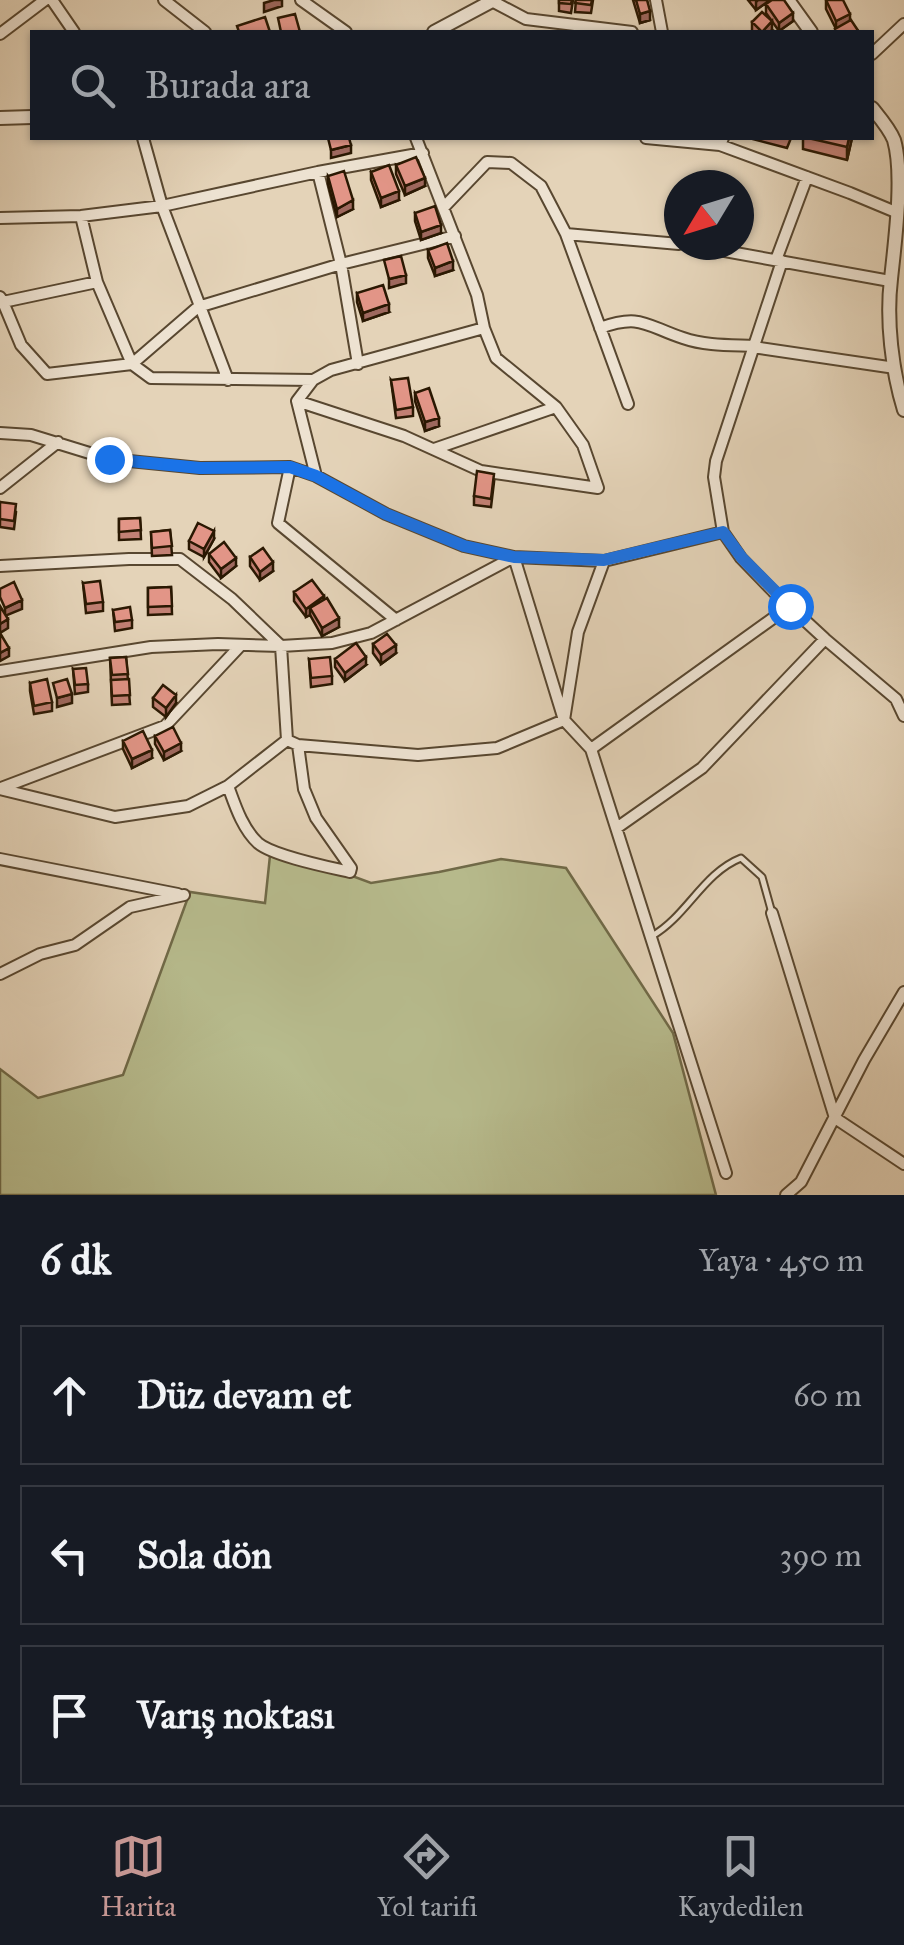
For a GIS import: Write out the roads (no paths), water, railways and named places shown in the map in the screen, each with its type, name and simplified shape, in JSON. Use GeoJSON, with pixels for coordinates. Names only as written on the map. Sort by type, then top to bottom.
{"type":"FeatureCollection","features":[{"type":"Feature","properties":{"kind":"street"},"geometry":{"type":"LineString","coordinates":[[0,34],[48,0],[72,30]]}},
{"type":"Feature","properties":{"kind":"street"},"geometry":{"type":"LineString","coordinates":[[164,0],[202,30]]}},
{"type":"Feature","properties":{"kind":"street"},"geometry":{"type":"LineString","coordinates":[[301,0],[343,30]]}},
{"type":"Feature","properties":{"kind":"street"},"geometry":{"type":"LineString","coordinates":[[656,0],[662,30]]}},
{"type":"Feature","properties":{"kind":"street"},"geometry":{"type":"LineString","coordinates":[[788,0],[810,30]]}},
{"type":"Feature","properties":{"kind":"street"},"geometry":{"type":"LineString","coordinates":[[438,30],[492,1],[538,30]]}},
{"type":"Feature","properties":{"kind":"street"},"geometry":{"type":"LineString","coordinates":[[526,19],[616,30]]}},
{"type":"Feature","properties":{"kind":"street"},"geometry":{"type":"LineString","coordinates":[[874,52],[904,24]]}},
{"type":"Feature","properties":{"kind":"street"},"geometry":{"type":"LineString","coordinates":[[874,111],[899,150],[903,188],[898,213],[900,249],[890,282],[891,335],[904,410]]}},
{"type":"Feature","properties":{"kind":"street"},"geometry":{"type":"LineString","coordinates":[[0,118],[30,117]]}},
{"type":"Feature","properties":{"kind":"street"},"geometry":{"type":"LineString","coordinates":[[144,140],[162,206],[228,380]]}},
{"type":"Feature","properties":{"kind":"street"},"geometry":{"type":"LineString","coordinates":[[298,400],[404,436],[482,471],[598,488],[583,445],[556,406],[496,358],[477,296],[417,140]]}},
{"type":"Feature","properties":{"kind":"street"},"geometry":{"type":"LineString","coordinates":[[696,140],[721,141],[898,213]]}},
{"type":"Feature","properties":{"kind":"street"},"geometry":{"type":"LineString","coordinates":[[0,218],[81,216],[162,206],[423,153]]}},
{"type":"Feature","properties":{"kind":"street"},"geometry":{"type":"LineString","coordinates":[[444,207],[487,162],[511,162],[542,186],[566,234],[628,404]]}},
{"type":"Feature","properties":{"kind":"street"},"geometry":{"type":"LineString","coordinates":[[318,172],[341,264],[358,364]]}},
{"type":"Feature","properties":{"kind":"street"},"geometry":{"type":"LineString","coordinates":[[807,177],[716,461],[714,477],[723,532],[742,558],[790,606],[896,700],[904,716]]}},
{"type":"Feature","properties":{"kind":"street"},"geometry":{"type":"LineString","coordinates":[[81,216],[98,282],[132,364],[151,378],[313,380]]}},
{"type":"Feature","properties":{"kind":"street"},"geometry":{"type":"LineString","coordinates":[[566,234],[664,243]]}},
{"type":"Feature","properties":{"kind":"street"},"geometry":{"type":"LineString","coordinates":[[98,282],[1,299],[21,345],[47,374],[132,364],[198,307],[341,264],[455,236]]}},
{"type":"Feature","properties":{"kind":"street"},"geometry":{"type":"LineString","coordinates":[[754,256],[890,282]]}},
{"type":"Feature","properties":{"kind":"street"},"geometry":{"type":"LineString","coordinates":[[600,328],[621,320],[633,321],[712,345],[753,346],[895,368]]}},
{"type":"Feature","properties":{"kind":"street"},"geometry":{"type":"LineString","coordinates":[[298,400],[313,380],[332,370],[484,328]]}},
{"type":"Feature","properties":{"kind":"street"},"geometry":{"type":"LineString","coordinates":[[298,400],[316,476]]}},
{"type":"Feature","properties":{"kind":"street"},"geometry":{"type":"LineString","coordinates":[[433,449],[556,406]]}},
{"type":"Feature","properties":{"kind":"street"},"geometry":{"type":"LineString","coordinates":[[0,433],[31,435],[109,459],[200,468],[290,467],[316,476],[386,514],[464,546],[514,557],[604,560],[723,532]]}},
{"type":"Feature","properties":{"kind":"street"},"geometry":{"type":"LineString","coordinates":[[0,488],[58,442]]}},
{"type":"Feature","properties":{"kind":"street"},"geometry":{"type":"LineString","coordinates":[[290,467],[278,523],[396,620]]}},
{"type":"Feature","properties":{"kind":"street"},"geometry":{"type":"LineString","coordinates":[[0,670],[151,647],[332,643],[371,633],[514,557]]}},
{"type":"Feature","properties":{"kind":"street"},"geometry":{"type":"LineString","coordinates":[[514,557],[564,720],[591,749],[618,827],[726,1172]]}},
{"type":"Feature","properties":{"kind":"street"},"geometry":{"type":"LineString","coordinates":[[0,566],[180,559],[232,599],[280,646],[293,743],[304,789],[316,818],[350,872],[259,844],[242,821],[228,786]]}},
{"type":"Feature","properties":{"kind":"street"},"geometry":{"type":"LineString","coordinates":[[564,720],[578,632],[604,560]]}},
{"type":"Feature","properties":{"kind":"street"},"geometry":{"type":"LineString","coordinates":[[591,749],[790,606]]}},
{"type":"Feature","properties":{"kind":"street"},"geometry":{"type":"LineString","coordinates":[[618,827],[702,768],[825,639]]}},
{"type":"Feature","properties":{"kind":"street"},"geometry":{"type":"LineString","coordinates":[[0,789],[165,726],[240,645]]}},
{"type":"Feature","properties":{"kind":"street"},"geometry":{"type":"LineString","coordinates":[[0,789],[116,817],[188,806],[228,786],[293,743],[418,755],[497,748],[564,720]]}},
{"type":"Feature","properties":{"kind":"street"},"geometry":{"type":"LineString","coordinates":[[0,858],[184,895],[130,907],[75,945],[40,954],[0,974]]}},
{"type":"Feature","properties":{"kind":"street"},"geometry":{"type":"LineString","coordinates":[[772,912],[835,1118],[904,1164]]}},
{"type":"Feature","properties":{"kind":"street"},"geometry":{"type":"LineString","coordinates":[[786,1195],[801,1182],[904,992]]}},
{"type":"Feature","properties":{"kind":"lane"},"geometry":{"type":"LineString","coordinates":[[652,936],[666,928],[709,880],[741,858],[762,877],[772,912]]}}]}
